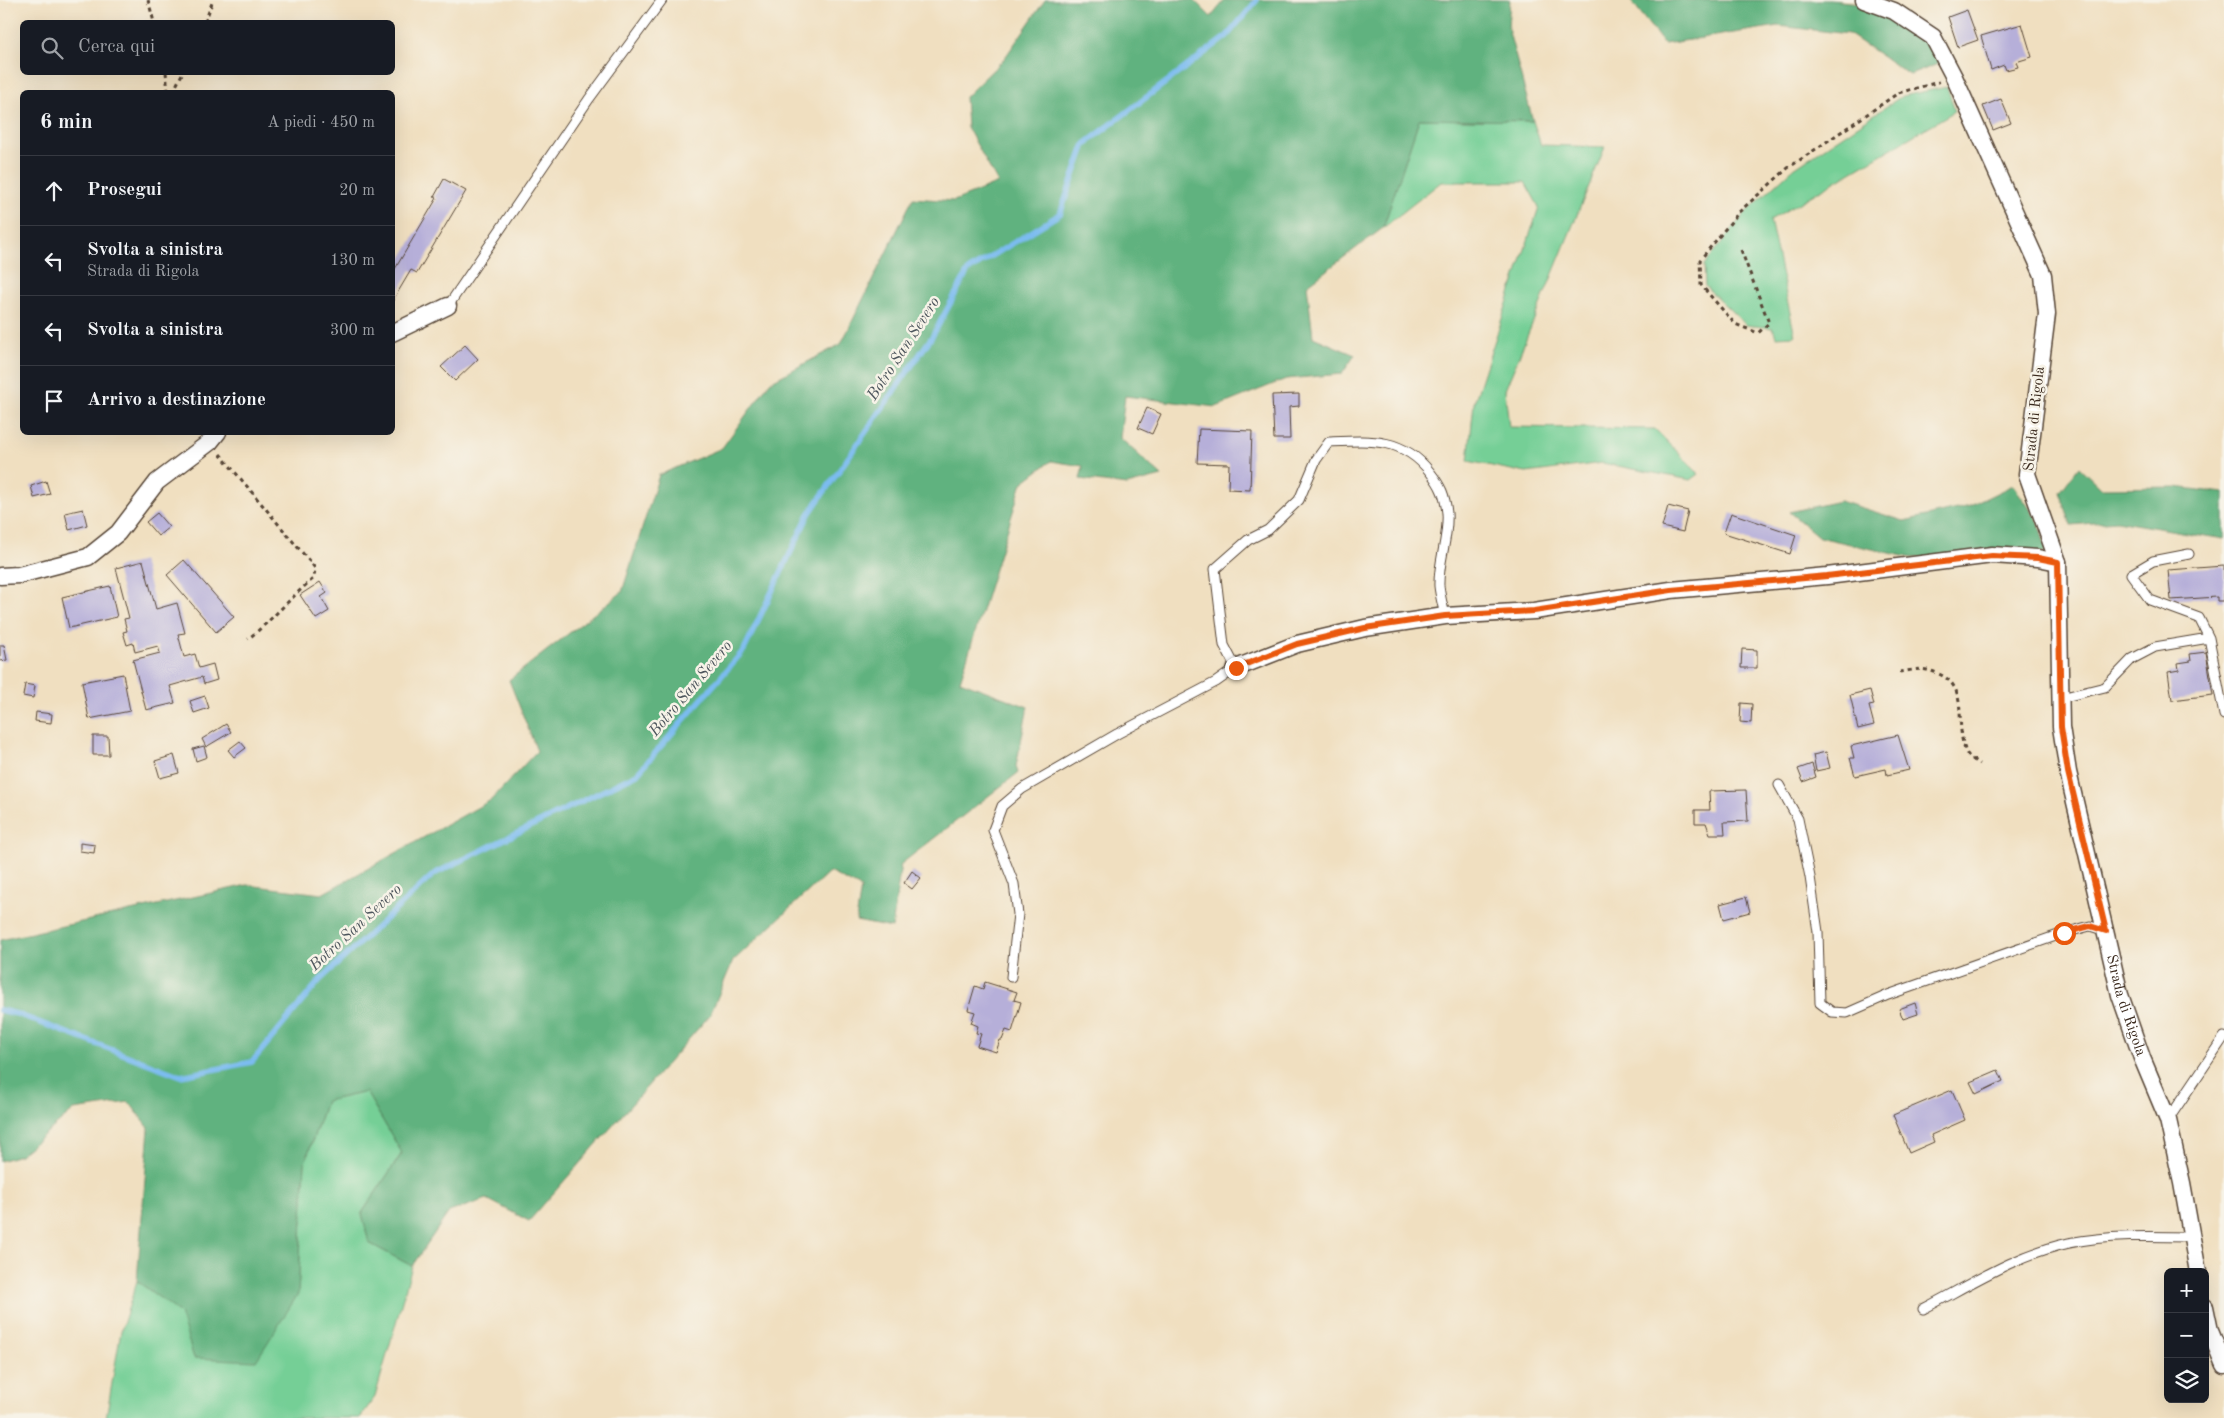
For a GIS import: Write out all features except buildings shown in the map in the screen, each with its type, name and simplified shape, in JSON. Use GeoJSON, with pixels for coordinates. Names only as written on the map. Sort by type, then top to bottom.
{"type":"FeatureCollection","features":[{"type":"Feature","properties":{"kind":"street","name":"Strada di Rigola"},"geometry":{"type":"LineString","coordinates":[[1864,0],[1894,11],[1933,36],[1954,78],[2043,276],[2047,314],[2027,474],[2058,562],[2061,727],[2068,772],[2120,995],[2142,1058],[2168,1120],[2182,1183],[2197,1268]]}},
{"type":"Feature","properties":{"kind":"street"},"geometry":{"type":"LineString","coordinates":[[395,332],[448,306]]}},
{"type":"Feature","properties":{"kind":"street"},"geometry":{"type":"LineString","coordinates":[[0,576],[19,575],[88,557],[118,533],[157,482],[214,437]]}},
{"type":"Feature","properties":{"kind":"street"},"geometry":{"type":"LineString","coordinates":[[1236,668],[1297,644],[1365,628],[1445,616],[1534,611],[1671,590],[1827,576],[1992,556],[2038,558],[2058,562]]}},
{"type":"Feature","properties":{"kind":"street"},"geometry":{"type":"LineString","coordinates":[[2206,1313],[2210,1331],[2224,1365]]}},
{"type":"Feature","properties":{"kind":"lane"},"geometry":{"type":"LineString","coordinates":[[448,306],[589,100],[662,0]]}},
{"type":"Feature","properties":{"kind":"lane"},"geometry":{"type":"LineString","coordinates":[[1011,977],[1018,914],[1014,884],[993,830],[1002,806],[1022,789],[1117,734],[1216,682],[1236,668],[1224,645],[1215,569],[1248,540],[1268,530],[1299,500],[1316,460],[1329,442],[1363,440],[1391,443],[1410,452],[1424,464],[1442,488],[1447,515],[1439,586],[1445,616]]}},
{"type":"Feature","properties":{"kind":"lane"},"geometry":{"type":"LineString","coordinates":[[2189,554],[2152,561],[2131,574],[2150,600],[2199,618],[2209,638],[2224,714]]}},
{"type":"Feature","properties":{"kind":"lane"},"geometry":{"type":"LineString","coordinates":[[2061,698],[2105,687],[2132,659],[2155,647],[2209,638]]}},
{"type":"Feature","properties":{"kind":"lane"},"geometry":{"type":"LineString","coordinates":[[1778,785],[1798,819],[1810,877],[1818,932],[1820,1003],[1832,1012],[1847,1013],[1888,995],[2064,933],[2090,926],[2106,931]]}},
{"type":"Feature","properties":{"kind":"lane"},"geometry":{"type":"LineString","coordinates":[[2168,1120],[2224,1037]]}},
{"type":"Feature","properties":{"kind":"lane"},"geometry":{"type":"LineString","coordinates":[[1923,1309],[2010,1264],[2069,1243],[2132,1236],[2191,1237]]}},
{"type":"Feature","properties":{"kind":"path"},"geometry":{"type":"LineString","coordinates":[[148,0],[153,20]]}},
{"type":"Feature","properties":{"kind":"path"},"geometry":{"type":"LineString","coordinates":[[205,20],[213,0]]}},
{"type":"Feature","properties":{"kind":"path"},"geometry":{"type":"LineString","coordinates":[[166,75],[168,90]]}},
{"type":"Feature","properties":{"kind":"path"},"geometry":{"type":"LineString","coordinates":[[174,90],[182,75]]}},
{"type":"Feature","properties":{"kind":"path"},"geometry":{"type":"LineString","coordinates":[[1741,250],[1769,323],[1758,333],[1735,324],[1701,285],[1700,260],[1739,212],[1788,168],[1898,93],[1954,78]]}},
{"type":"Feature","properties":{"kind":"path"},"geometry":{"type":"LineString","coordinates":[[214,437],[315,568],[314,578],[287,601],[268,624],[248,639]]}},
{"type":"Feature","properties":{"kind":"path"},"geometry":{"type":"LineString","coordinates":[[1900,672],[1926,669],[1947,678],[1956,687],[1961,707],[1963,742],[1968,756],[1979,764]]}},
{"type":"Feature","properties":{"kind":"green space"},"geometry":{"type":"Polygon","coordinates":[[[1045,0],[1194,0],[1211,17],[1225,0],[1510,0],[1508,28],[1533,121],[1419,119],[1383,228],[1307,285],[1313,337],[1355,355],[1342,374],[1286,379],[1216,407],[1125,396],[1120,438],[1162,476],[1127,485],[1080,479],[1083,466],[1051,461],[1022,483],[960,681],[1028,707],[1016,766],[1018,773],[901,864],[892,928],[856,921],[861,888],[829,872],[733,961],[710,1015],[529,1221],[487,1199],[449,1212],[412,1266],[369,1243],[362,1213],[402,1153],[366,1092],[326,1101],[305,1162],[298,1294],[256,1361],[194,1358],[180,1313],[137,1281],[149,1128],[129,1102],[74,1110],[20,1155],[0,1161],[0,940],[247,885],[322,894],[491,800],[537,751],[509,680],[622,592],[659,475],[722,448],[770,382],[841,344],[913,198],[954,201],[998,183],[967,127],[965,97],[1004,59],[1045,0]]]}},
{"type":"Feature","properties":{"kind":"green space"},"geometry":{"type":"Polygon","coordinates":[[[1630,0],[1829,0],[1861,3],[1932,41],[1938,64],[1910,75],[1849,34],[1778,26],[1664,44],[1630,0]]]}},
{"type":"Feature","properties":{"kind":"green space"},"geometry":{"type":"Polygon","coordinates":[[[1947,87],[1955,111],[1770,220],[1795,336],[1776,337],[1773,328],[1746,325],[1705,286],[1704,265],[1745,213],[1794,168],[1902,96],[1947,87]]]}},
{"type":"Feature","properties":{"kind":"green space"},"geometry":{"type":"Polygon","coordinates":[[[1419,119],[1533,121],[1541,145],[1605,147],[1505,390],[1509,427],[1655,429],[1699,474],[1691,480],[1602,463],[1526,473],[1468,461],[1474,403],[1539,207],[1525,182],[1441,182],[1383,228],[1419,119]]]}},
{"type":"Feature","properties":{"kind":"green space"},"geometry":{"type":"Polygon","coordinates":[[[2079,467],[2101,488],[2175,487],[2224,493],[2224,539],[2116,521],[2071,525],[2060,492],[2079,467]]]}},
{"type":"Feature","properties":{"kind":"green space"},"geometry":{"type":"Polygon","coordinates":[[[2013,485],[2038,520],[2047,553],[1912,558],[1819,537],[1789,512],[1840,501],[1904,521],[1970,506],[2013,485]]]}},
{"type":"Feature","properties":{"kind":"green space"},"geometry":{"type":"Polygon","coordinates":[[[366,1092],[402,1153],[362,1213],[369,1243],[412,1266],[375,1397],[360,1418],[106,1418],[121,1331],[137,1281],[181,1313],[194,1358],[298,1294],[305,1162],[326,1101],[366,1092]]]}},
{"type":"Feature","properties":{"kind":"waterway","name":"Botro San Severo"},"geometry":{"type":"LineString","coordinates":[[0,1010],[17,1014],[181,1076],[252,1062],[320,980],[434,874],[637,774],[744,650],[809,514],[933,335],[968,271],[1060,214],[1085,144],[1227,36],[1257,0]]}},
{"type":"Feature","properties":{"kind":"route"},"geometry":{"type":"LineString","coordinates":[[1236,668],[1297,644],[1365,628],[1445,616],[1534,611],[1671,590],[1827,576],[1992,556],[2038,558],[2058,562],[2061,727],[2068,772],[2106,931],[2090,926],[2064,933]]}}]}
